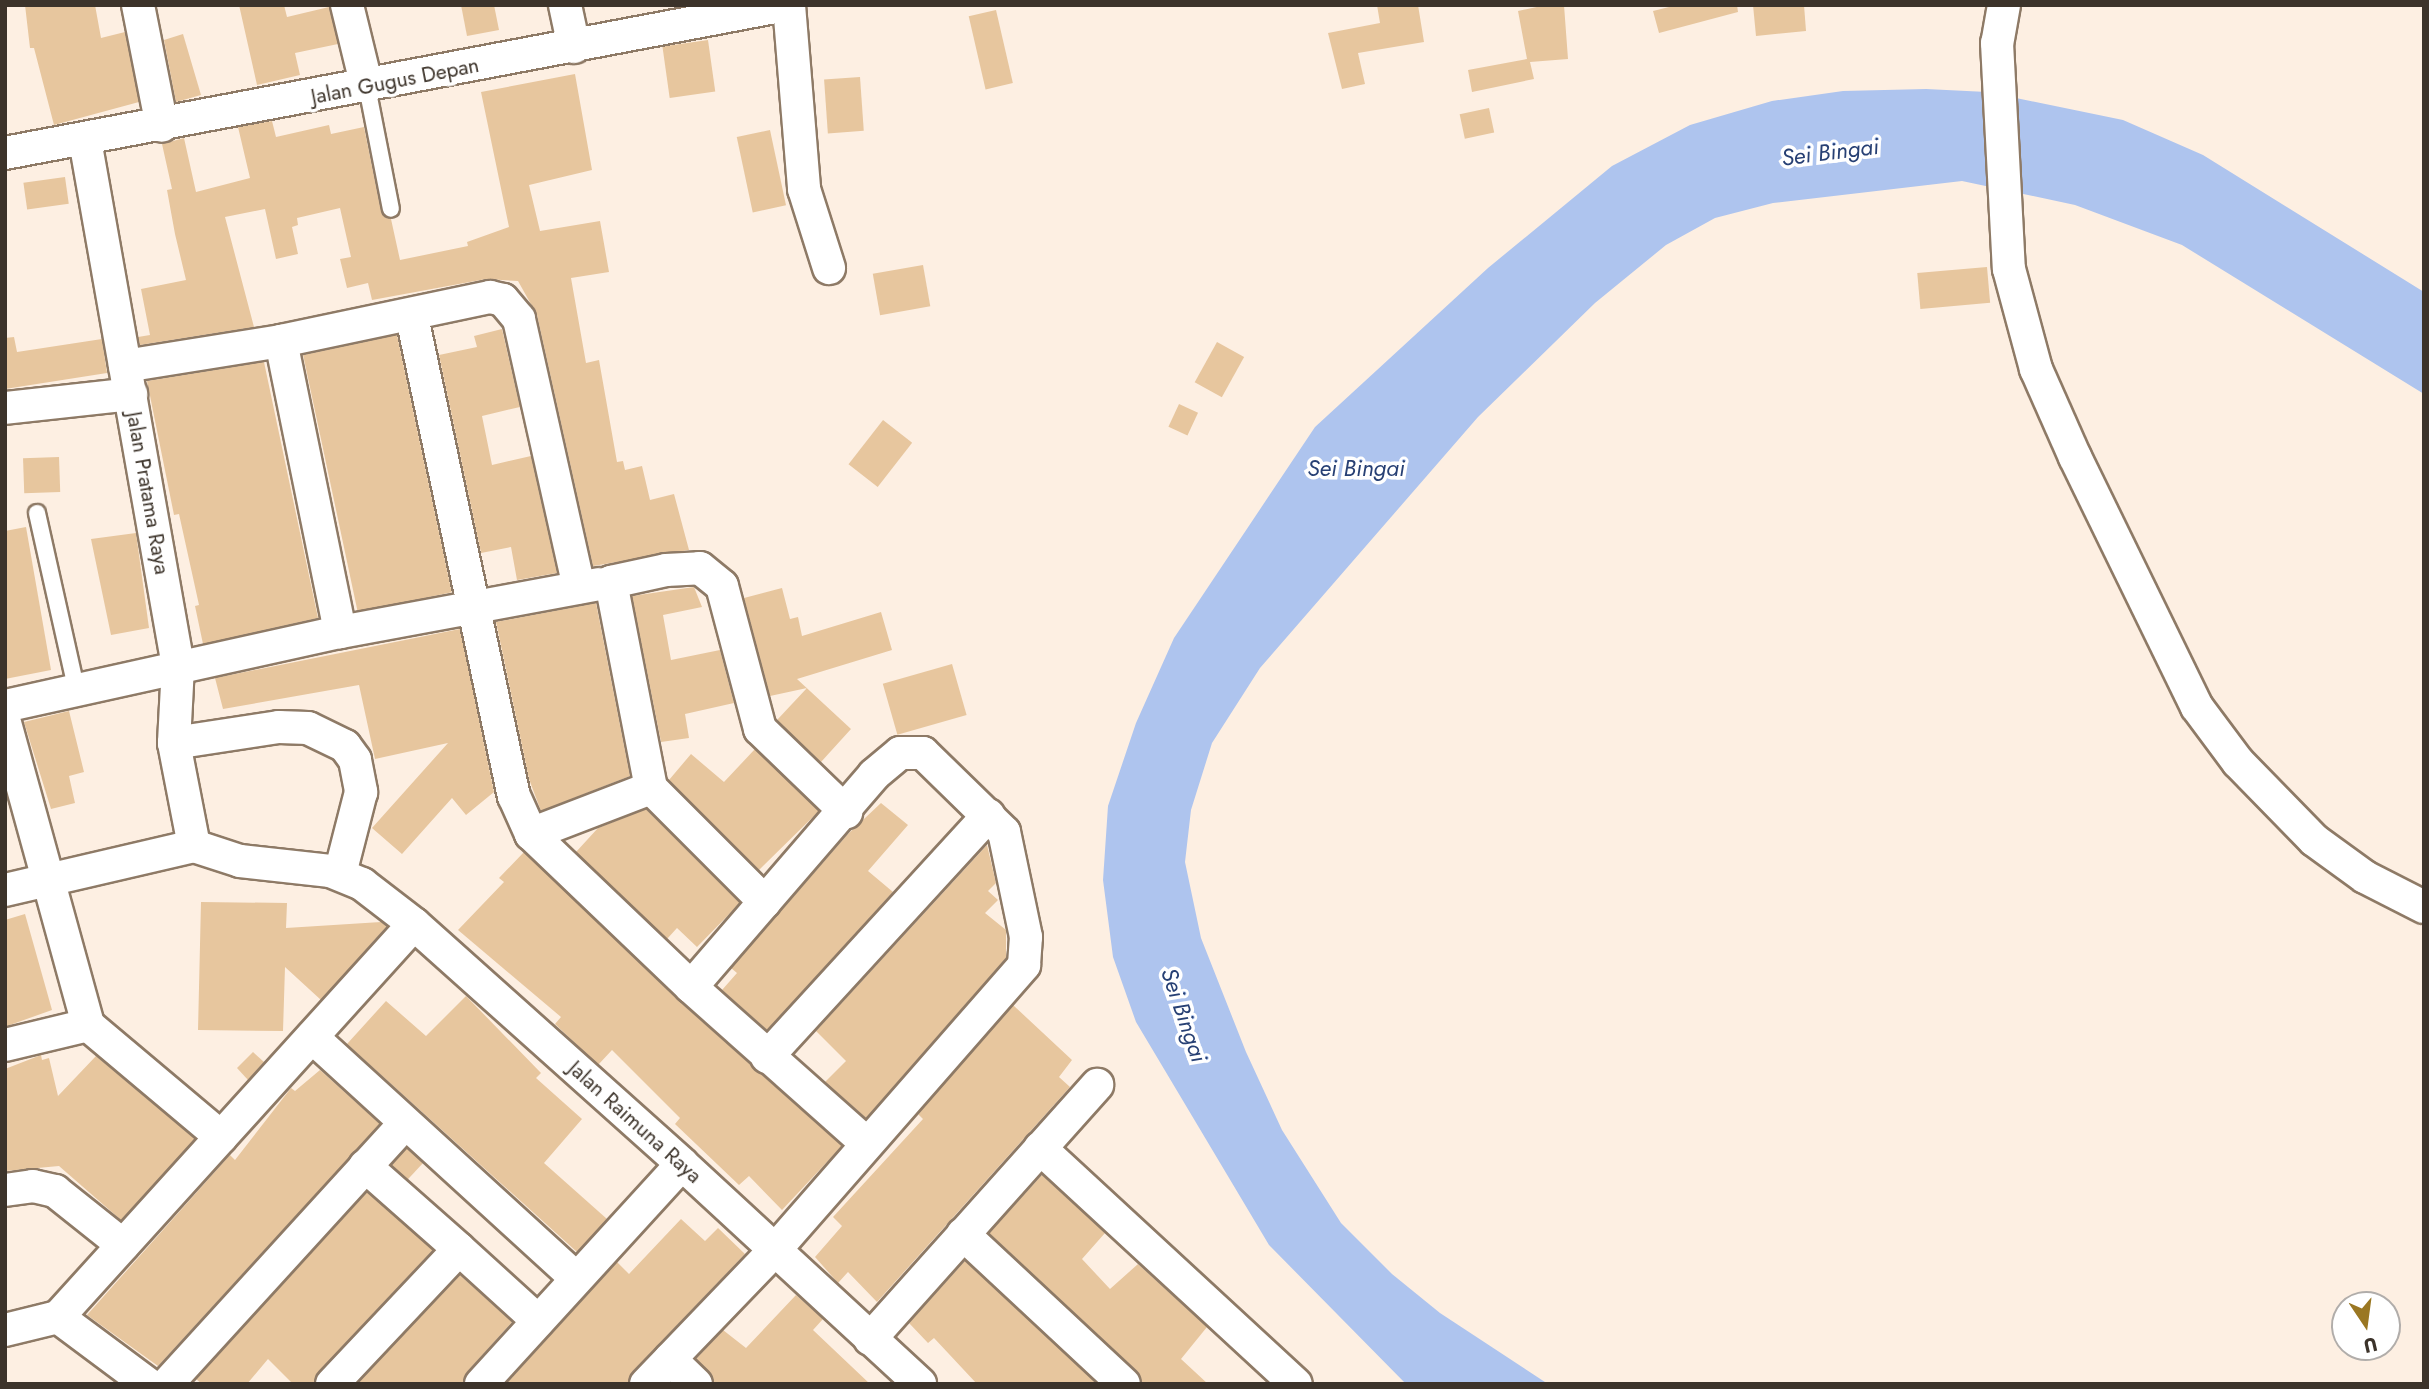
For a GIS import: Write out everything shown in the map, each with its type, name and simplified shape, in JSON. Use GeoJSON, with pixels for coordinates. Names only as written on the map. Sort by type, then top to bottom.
{"type":"FeatureCollection","features":[{"type":"Feature","properties":{"kind":"street"},"geometry":{"type":"LineString","coordinates":[[138,5],[162,126]]}},
{"type":"Feature","properties":{"kind":"street"},"geometry":{"type":"LineString","coordinates":[[347,5],[367,87]]}},
{"type":"Feature","properties":{"kind":"street"},"geometry":{"type":"LineString","coordinates":[[565,5],[574,47]]}},
{"type":"Feature","properties":{"kind":"street"},"geometry":{"type":"LineString","coordinates":[[787,5],[804,189],[829,268]]}},
{"type":"Feature","properties":{"kind":"street","name":"Jalan Gugus Depan"},"geometry":{"type":"LineString","coordinates":[[5,153],[162,126],[574,47],[710,13],[787,5]]}},
{"type":"Feature","properties":{"kind":"street"},"geometry":{"type":"LineString","coordinates":[[2004,5],[1997,43],[2009,269],[2036,369],[2137,590],[2197,707],[2238,762],[2314,840],[2365,877],[2424,908]]}},
{"type":"Feature","properties":{"kind":"street","name":"Jalan Pratama Raya"},"geometry":{"type":"LineString","coordinates":[[85,140],[178,666],[174,743],[194,846]]}},
{"type":"Feature","properties":{"kind":"street"},"geometry":{"type":"LineString","coordinates":[[5,408],[281,341],[412,317],[490,297],[513,307],[579,587]]}},
{"type":"Feature","properties":{"kind":"street"},"geometry":{"type":"LineString","coordinates":[[412,317],[514,796],[531,834],[691,987],[866,1143]]}},
{"type":"Feature","properties":{"kind":"street"},"geometry":{"type":"LineString","coordinates":[[281,341],[340,632]]}},
{"type":"Feature","properties":{"kind":"street"},"geometry":{"type":"LineString","coordinates":[[5,706],[76,687],[340,632],[666,570],[700,568],[712,574],[727,597],[760,729],[846,812]]}},
{"type":"Feature","properties":{"kind":"street"},"geometry":{"type":"LineString","coordinates":[[611,582],[651,789],[765,902]]}},
{"type":"Feature","properties":{"kind":"street"},"geometry":{"type":"LineString","coordinates":[[5,723],[88,1025],[221,1137]]}},
{"type":"Feature","properties":{"kind":"street"},"geometry":{"type":"LineString","coordinates":[[5,890],[194,846],[240,861],[340,874],[361,792],[355,760],[345,747],[308,728],[279,727],[174,743]]}},
{"type":"Feature","properties":{"kind":"street"},"geometry":{"type":"LineString","coordinates":[[646,1384],[774,1251],[1024,965],[1028,950],[1008,841],[989,814],[923,753],[912,751],[889,760],[691,987]]}},
{"type":"Feature","properties":{"kind":"street"},"geometry":{"type":"LineString","coordinates":[[531,834],[651,789]]}},
{"type":"Feature","properties":{"kind":"street"},"geometry":{"type":"LineString","coordinates":[[767,1057],[989,814]]}},
{"type":"Feature","properties":{"kind":"street","name":"Jalan Raimuna Raya"},"geometry":{"type":"LineString","coordinates":[[340,874],[362,884],[414,924],[682,1164],[920,1384]]}},
{"type":"Feature","properties":{"kind":"street"},"geometry":{"type":"LineString","coordinates":[[5,1330],[58,1317],[414,924]]}},
{"type":"Feature","properties":{"kind":"street"},"geometry":{"type":"LineString","coordinates":[[5,1045],[88,1025]]}},
{"type":"Feature","properties":{"kind":"street"},"geometry":{"type":"LineString","coordinates":[[312,1037],[576,1278]]}},
{"type":"Feature","properties":{"kind":"street"},"geometry":{"type":"LineString","coordinates":[[870,1339],[1097,1085]]}},
{"type":"Feature","properties":{"kind":"street"},"geometry":{"type":"LineString","coordinates":[[167,1384],[405,1123]]}},
{"type":"Feature","properties":{"kind":"street"},"geometry":{"type":"LineString","coordinates":[[1040,1148],[1296,1384]]}},
{"type":"Feature","properties":{"kind":"street"},"geometry":{"type":"LineString","coordinates":[[481,1384],[682,1164]]}},
{"type":"Feature","properties":{"kind":"street"},"geometry":{"type":"LineString","coordinates":[[365,1166],[538,1321]]}},
{"type":"Feature","properties":{"kind":"street"},"geometry":{"type":"LineString","coordinates":[[5,1190],[33,1186],[55,1191],[123,1245]]}},
{"type":"Feature","properties":{"kind":"street"},"geometry":{"type":"LineString","coordinates":[[963,1234],[1124,1384]]}},
{"type":"Feature","properties":{"kind":"street"},"geometry":{"type":"LineString","coordinates":[[332,1384],[459,1249]]}},
{"type":"Feature","properties":{"kind":"street"},"geometry":{"type":"LineString","coordinates":[[58,1317],[148,1384]]}},
{"type":"Feature","properties":{"kind":"street"},"geometry":{"type":"LineString","coordinates":[[670,1359],[696,1384]]}},
{"type":"Feature","properties":{"kind":"lane"},"geometry":{"type":"LineString","coordinates":[[367,87],[391,209]]}},
{"type":"Feature","properties":{"kind":"lane"},"geometry":{"type":"LineString","coordinates":[[37,513],[76,687]]}},
{"type":"Feature","properties":{"kind":"water","name":"Sei Bingai"},"geometry":{"type":"Polygon","coordinates":[[[1926,89],[1987,92],[2123,120],[2203,155],[2424,292],[2424,394],[2182,245],[2075,205],[1962,181],[1773,203],[1715,218],[1666,245],[1595,303],[1478,417],[1260,668],[1212,743],[1191,810],[1185,862],[1201,938],[1246,1052],[1282,1130],[1341,1223],[1392,1274],[1440,1313],[1548,1384],[1406,1384],[1269,1245],[1136,1022],[1113,957],[1103,880],[1108,806],[1136,723],[1174,638],[1315,427],[1488,268],[1612,166],[1690,125],[1772,101],[1843,91],[1926,89]]]}},
{"type":"Feature","properties":{"kind":"building"},"geometry":{"type":"Polygon","coordinates":[[[25,5],[95,5],[101,38],[125,32],[139,102],[54,125],[34,48],[30,48],[25,5]]]}},
{"type":"Feature","properties":{"kind":"building"},"geometry":{"type":"Polygon","coordinates":[[[239,5],[284,5],[287,17],[329,7],[338,44],[295,53],[300,75],[257,85],[239,5]]]}},
{"type":"Feature","properties":{"kind":"building"},"geometry":{"type":"Polygon","coordinates":[[[461,5],[494,5],[499,30],[467,36],[461,5]]]}},
{"type":"Feature","properties":{"kind":"building"},"geometry":{"type":"Polygon","coordinates":[[[1377,5],[1418,5],[1424,42],[1358,53],[1365,84],[1342,89],[1328,33],[1380,23],[1377,5]]]}},
{"type":"Feature","properties":{"kind":"building"},"geometry":{"type":"Polygon","coordinates":[[[1546,5],[1564,5],[1568,59],[1530,62],[1534,79],[1472,92],[1468,70],[1527,59],[1518,11],[1546,5]]]}},
{"type":"Feature","properties":{"kind":"building"},"geometry":{"type":"Polygon","coordinates":[[[1677,5],[1737,5],[1738,12],[1659,33],[1653,11],[1677,5]]]}},
{"type":"Feature","properties":{"kind":"building"},"geometry":{"type":"Polygon","coordinates":[[[1753,5],[1804,5],[1806,31],[1756,36],[1753,5]]]}},
{"type":"Feature","properties":{"kind":"building"},"geometry":{"type":"Polygon","coordinates":[[[996,10],[1013,83],[986,89],[969,16],[996,10]]]}},
{"type":"Feature","properties":{"kind":"building"},"geometry":{"type":"Polygon","coordinates":[[[183,34],[201,95],[176,102],[164,40],[183,34]]]}},
{"type":"Feature","properties":{"kind":"building"},"geometry":{"type":"Polygon","coordinates":[[[708,40],[715,91],[670,98],[662,46],[708,40]]]}},
{"type":"Feature","properties":{"kind":"building"},"geometry":{"type":"Polygon","coordinates":[[[575,74],[592,170],[529,185],[540,231],[600,221],[609,272],[571,278],[586,363],[599,360],[617,462],[623,461],[625,470],[642,466],[650,500],[674,494],[689,550],[593,566],[537,315],[518,281],[486,279],[372,300],[368,283],[347,288],[340,259],[351,257],[340,208],[297,218],[298,225],[292,227],[298,254],[276,259],[265,209],[225,217],[254,327],[140,345],[138,337],[150,335],[141,289],[186,280],[167,190],[172,189],[162,144],[184,138],[196,192],[250,178],[238,127],[272,121],[276,137],[329,125],[331,134],[364,127],[381,211],[391,219],[400,260],[468,246],[467,242],[509,227],[481,92],[575,74]]]}},
{"type":"Feature","properties":{"kind":"building"},"geometry":{"type":"Polygon","coordinates":[[[860,77],[864,131],[828,133],[824,80],[860,77]]]}},
{"type":"Feature","properties":{"kind":"building"},"geometry":{"type":"Polygon","coordinates":[[[1489,108],[1494,132],[1465,139],[1460,114],[1489,108]]]}},
{"type":"Feature","properties":{"kind":"building"},"geometry":{"type":"Polygon","coordinates":[[[770,130],[786,205],[753,212],[737,137],[770,130]]]}},
{"type":"Feature","properties":{"kind":"building"},"geometry":{"type":"Polygon","coordinates":[[[65,177],[69,204],[27,210],[23,183],[65,177]]]}},
{"type":"Feature","properties":{"kind":"building"},"geometry":{"type":"Polygon","coordinates":[[[923,265],[930,306],[880,315],[873,274],[923,265]]]}},
{"type":"Feature","properties":{"kind":"building"},"geometry":{"type":"Polygon","coordinates":[[[1987,267],[1990,303],[1920,309],[1917,273],[1987,267]]]}},
{"type":"Feature","properties":{"kind":"building"},"geometry":{"type":"Polygon","coordinates":[[[502,329],[520,407],[482,416],[492,465],[531,456],[557,573],[517,580],[511,547],[481,553],[439,355],[477,347],[474,336],[502,329]]]}},
{"type":"Feature","properties":{"kind":"building"},"geometry":{"type":"Polygon","coordinates":[[[397,335],[452,592],[358,612],[303,355],[397,335]]]}},
{"type":"Feature","properties":{"kind":"building"},"geometry":{"type":"Polygon","coordinates":[[[14,337],[17,352],[102,339],[107,373],[5,389],[5,338],[14,337]]]}},
{"type":"Feature","properties":{"kind":"building"},"geometry":{"type":"Polygon","coordinates":[[[1217,342],[1244,357],[1222,397],[1195,382],[1217,342]]]}},
{"type":"Feature","properties":{"kind":"building"},"geometry":{"type":"Polygon","coordinates":[[[264,362],[318,618],[203,644],[195,606],[199,605],[179,514],[174,515],[147,381],[264,362]]]}},
{"type":"Feature","properties":{"kind":"building"},"geometry":{"type":"Polygon","coordinates":[[[1179,404],[1198,413],[1187,436],[1168,427],[1179,404]]]}},
{"type":"Feature","properties":{"kind":"building"},"geometry":{"type":"Polygon","coordinates":[[[883,420],[912,443],[878,487],[849,464],[883,420]]]}},
{"type":"Feature","properties":{"kind":"building"},"geometry":{"type":"Polygon","coordinates":[[[59,457],[60,492],[24,493],[23,458],[59,457]]]}},
{"type":"Feature","properties":{"kind":"building"},"geometry":{"type":"Polygon","coordinates":[[[26,527],[51,670],[5,679],[5,531],[26,527]]]}},
{"type":"Feature","properties":{"kind":"building"},"geometry":{"type":"Polygon","coordinates":[[[136,533],[149,628],[111,635],[91,539],[136,533]]]}},
{"type":"Feature","properties":{"kind":"building"},"geometry":{"type":"Polygon","coordinates":[[[694,587],[702,607],[663,615],[671,660],[720,650],[734,703],[685,714],[689,738],[661,742],[632,596],[694,587]]]}},
{"type":"Feature","properties":{"kind":"building"},"geometry":{"type":"Polygon","coordinates":[[[782,588],[790,619],[798,617],[802,636],[881,612],[892,650],[797,679],[807,688],[770,696],[744,598],[782,588]]]}},
{"type":"Feature","properties":{"kind":"building"},"geometry":{"type":"Polygon","coordinates":[[[596,603],[630,776],[541,811],[529,779],[496,622],[596,603]]]}},
{"type":"Feature","properties":{"kind":"building"},"geometry":{"type":"Polygon","coordinates":[[[460,629],[494,792],[466,815],[452,798],[402,854],[372,828],[448,743],[375,759],[359,685],[223,709],[215,678],[460,629]]]}},
{"type":"Feature","properties":{"kind":"building"},"geometry":{"type":"Polygon","coordinates":[[[952,664],[967,715],[897,735],[883,684],[952,664]]]}},
{"type":"Feature","properties":{"kind":"building"},"geometry":{"type":"Polygon","coordinates":[[[807,688],[851,729],[821,762],[777,720],[807,688]]]}},
{"type":"Feature","properties":{"kind":"building"},"geometry":{"type":"Polygon","coordinates":[[[69,711],[84,772],[69,776],[75,803],[51,809],[24,722],[69,711]]]}},
{"type":"Feature","properties":{"kind":"building"},"geometry":{"type":"Polygon","coordinates":[[[755,749],[819,811],[759,870],[669,780],[691,754],[724,782],[755,749]]]}},
{"type":"Feature","properties":{"kind":"building"},"geometry":{"type":"Polygon","coordinates":[[[881,803],[908,825],[868,871],[893,892],[767,1030],[722,990],[737,973],[731,968],[848,834],[881,803]]]}},
{"type":"Feature","properties":{"kind":"building"},"geometry":{"type":"Polygon","coordinates":[[[646,809],[740,903],[697,947],[677,928],[667,939],[576,852],[598,828],[646,809]]]}},
{"type":"Feature","properties":{"kind":"building"},"geometry":{"type":"Polygon","coordinates":[[[987,845],[996,883],[988,891],[998,900],[985,913],[1006,930],[1006,958],[866,1118],[825,1082],[846,1061],[816,1031],[987,845]]]}},
{"type":"Feature","properties":{"kind":"building"},"geometry":{"type":"Polygon","coordinates":[[[524,852],[678,1000],[842,1146],[782,1210],[749,1176],[739,1185],[675,1124],[680,1118],[612,1050],[598,1065],[555,1024],[561,1017],[458,930],[504,882],[499,878],[524,852]]]}},
{"type":"Feature","properties":{"kind":"building"},"geometry":{"type":"Polygon","coordinates":[[[201,902],[287,903],[286,928],[381,922],[387,926],[321,1000],[285,967],[283,1031],[198,1030],[201,902]]]}},
{"type":"Feature","properties":{"kind":"building"},"geometry":{"type":"Polygon","coordinates":[[[25,914],[52,1010],[7,1026],[5,920],[25,914]]]}},
{"type":"Feature","properties":{"kind":"building"},"geometry":{"type":"Polygon","coordinates":[[[466,996],[541,1073],[536,1078],[582,1119],[544,1163],[607,1219],[577,1252],[347,1044],[386,1001],[426,1036],[466,996]]]}},
{"type":"Feature","properties":{"kind":"building"},"geometry":{"type":"Polygon","coordinates":[[[1013,1005],[1072,1060],[1059,1077],[1070,1087],[877,1302],[848,1272],[838,1283],[815,1257],[842,1226],[833,1217],[923,1119],[918,1114],[1013,1005]]]}},
{"type":"Feature","properties":{"kind":"building"},"geometry":{"type":"Polygon","coordinates":[[[253,1052],[264,1062],[248,1080],[237,1068],[253,1052]]]}},
{"type":"Feature","properties":{"kind":"building"},"geometry":{"type":"Polygon","coordinates":[[[41,1055],[42,1060],[49,1058],[58,1096],[96,1056],[195,1139],[121,1220],[59,1166],[5,1171],[5,1069],[41,1055]]]}},
{"type":"Feature","properties":{"kind":"building"},"geometry":{"type":"Polygon","coordinates":[[[320,1070],[380,1124],[158,1366],[87,1315],[230,1155],[235,1160],[291,1088],[295,1091],[320,1070]]]}},
{"type":"Feature","properties":{"kind":"building"},"geometry":{"type":"Polygon","coordinates":[[[407,1148],[423,1163],[407,1180],[391,1165],[407,1148]]]}},
{"type":"Feature","properties":{"kind":"building"},"geometry":{"type":"Polygon","coordinates":[[[1042,1175],[1105,1233],[1082,1259],[1110,1289],[1138,1264],[1207,1327],[1181,1359],[1208,1384],[1142,1384],[1137,1371],[989,1233],[1042,1175]]]}},
{"type":"Feature","properties":{"kind":"building"},"geometry":{"type":"Polygon","coordinates":[[[367,1192],[433,1250],[319,1371],[314,1384],[293,1384],[268,1359],[247,1384],[202,1384],[196,1379],[367,1192]]]}},
{"type":"Feature","properties":{"kind":"building"},"geometry":{"type":"Polygon","coordinates":[[[681,1219],[705,1241],[718,1228],[745,1254],[633,1371],[628,1384],[507,1383],[617,1262],[629,1274],[681,1219]]]}},
{"type":"Feature","properties":{"kind":"building"},"geometry":{"type":"Polygon","coordinates":[[[965,1261],[1097,1384],[977,1384],[934,1338],[928,1343],[909,1323],[965,1261]]]}},
{"type":"Feature","properties":{"kind":"building"},"geometry":{"type":"Polygon","coordinates":[[[460,1275],[512,1322],[467,1372],[463,1384],[357,1384],[460,1275]]]}},
{"type":"Feature","properties":{"kind":"building"},"geometry":{"type":"Polygon","coordinates":[[[796,1295],[823,1319],[813,1330],[870,1384],[714,1384],[696,1359],[723,1330],[746,1348],[796,1295]]]}}]}
